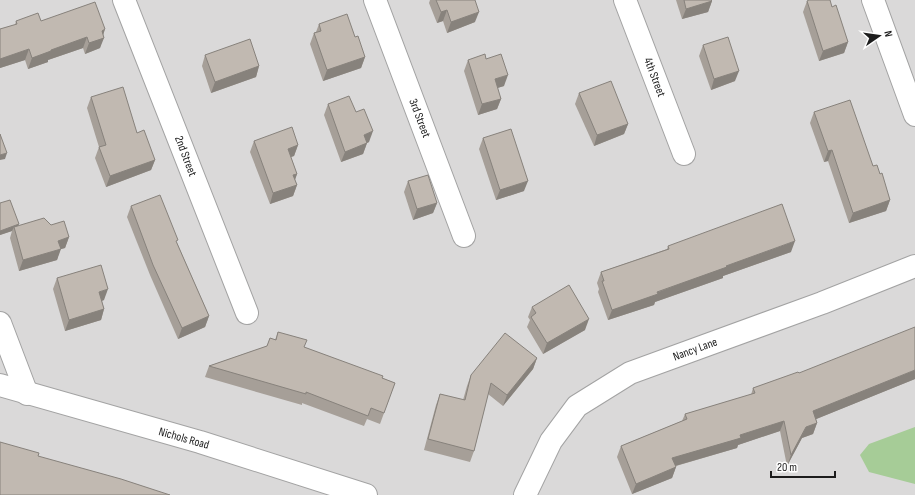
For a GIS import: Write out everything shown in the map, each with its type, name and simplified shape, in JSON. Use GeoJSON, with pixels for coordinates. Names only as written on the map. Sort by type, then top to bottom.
{"type":"FeatureCollection","features":[{"type":"Feature","properties":{"kind":"street","name":"2nd Street"},"geometry":{"type":"LineString","coordinates":[[124,0],[247,313]]}},
{"type":"Feature","properties":{"kind":"street","name":"3rd Street"},"geometry":{"type":"LineString","coordinates":[[375,0],[464,236]]}},
{"type":"Feature","properties":{"kind":"street","name":"4th Street"},"geometry":{"type":"LineString","coordinates":[[625,0],[684,154]]}},
{"type":"Feature","properties":{"kind":"street"},"geometry":{"type":"LineString","coordinates":[[873,0],[915,115]]}},
{"type":"Feature","properties":{"kind":"street","name":"Nancy Lane"},"geometry":{"type":"LineString","coordinates":[[525,495],[552,441],[577,406],[630,373],[822,303],[915,266]]}},
{"type":"Feature","properties":{"kind":"street"},"geometry":{"type":"LineString","coordinates":[[0,323],[27,394]]}},
{"type":"Feature","properties":{"kind":"street","name":"Nichols Road"},"geometry":{"type":"LineString","coordinates":[[0,385],[27,394],[200,442],[366,495]]}},
{"type":"Feature","properties":{"kind":"shaded area"},"geometry":{"type":"Polygon","coordinates":[[[0,0],[915,0],[915,495],[0,495],[0,0]]]}},
{"type":"Feature","properties":{"kind":"green space"},"geometry":{"type":"Polygon","coordinates":[[[915,427],[915,484],[869,472],[860,455],[869,444],[915,427]]]}},
{"type":"Feature","properties":{"kind":"building"},"geometry":{"type":"Polygon","coordinates":[[[436,0],[475,0],[479,12],[451,22],[447,10],[441,12],[436,0]]]}},
{"type":"Feature","properties":{"kind":"building"},"geometry":{"type":"Polygon","coordinates":[[[684,0],[711,0],[712,1],[686,9],[684,0]]]}},
{"type":"Feature","properties":{"kind":"building"},"geometry":{"type":"Polygon","coordinates":[[[830,0],[832,7],[836,5],[848,42],[823,51],[807,1],[830,0]]]}},
{"type":"Feature","properties":{"kind":"building"},"geometry":{"type":"Polygon","coordinates":[[[95,2],[105,29],[102,31],[104,38],[89,43],[87,37],[32,58],[29,49],[0,59],[0,29],[17,24],[16,21],[38,13],[41,21],[95,2]]]}},
{"type":"Feature","properties":{"kind":"building"},"geometry":{"type":"Polygon","coordinates":[[[347,14],[355,37],[358,36],[365,57],[327,70],[314,33],[321,31],[319,24],[347,14]]]}},
{"type":"Feature","properties":{"kind":"building"},"geometry":{"type":"Polygon","coordinates":[[[728,37],[739,71],[714,79],[703,45],[728,37]]]}},
{"type":"Feature","properties":{"kind":"building"},"geometry":{"type":"Polygon","coordinates":[[[250,39],[259,66],[215,82],[205,55],[250,39]]]}},
{"type":"Feature","properties":{"kind":"building"},"geometry":{"type":"Polygon","coordinates":[[[485,54],[486,59],[501,54],[508,75],[495,79],[501,99],[482,104],[468,60],[485,54]]]}},
{"type":"Feature","properties":{"kind":"building"},"geometry":{"type":"Polygon","coordinates":[[[611,81],[628,124],[597,135],[579,93],[611,81]]]}},
{"type":"Feature","properties":{"kind":"building"},"geometry":{"type":"Polygon","coordinates":[[[123,87],[137,133],[144,130],[155,160],[110,176],[99,147],[106,145],[91,97],[123,87]]]}},
{"type":"Feature","properties":{"kind":"building"},"geometry":{"type":"Polygon","coordinates":[[[349,96],[356,112],[364,109],[373,131],[364,135],[367,143],[345,152],[328,104],[349,96]]]}},
{"type":"Feature","properties":{"kind":"building"},"geometry":{"type":"Polygon","coordinates":[[[850,100],[873,166],[877,165],[880,174],[882,173],[890,200],[853,213],[832,150],[828,151],[814,112],[850,100]]]}},
{"type":"Feature","properties":{"kind":"building"},"geometry":{"type":"Polygon","coordinates":[[[292,127],[298,145],[288,149],[297,174],[293,175],[297,185],[273,193],[254,141],[292,127]]]}},
{"type":"Feature","properties":{"kind":"building"},"geometry":{"type":"Polygon","coordinates":[[[511,129],[528,181],[500,190],[483,138],[511,129]]]}},
{"type":"Feature","properties":{"kind":"building"},"geometry":{"type":"Polygon","coordinates":[[[0,134],[7,153],[0,155],[0,134]]]}},
{"type":"Feature","properties":{"kind":"building"},"geometry":{"type":"Polygon","coordinates":[[[428,175],[437,203],[417,209],[408,181],[428,175]]]}},
{"type":"Feature","properties":{"kind":"building"},"geometry":{"type":"Polygon","coordinates":[[[160,195],[178,240],[176,241],[209,316],[182,328],[153,265],[131,206],[160,195]]]}},
{"type":"Feature","properties":{"kind":"building"},"geometry":{"type":"Polygon","coordinates":[[[10,200],[19,224],[0,231],[0,203],[10,200]]]}},
{"type":"Feature","properties":{"kind":"building"},"geometry":{"type":"Polygon","coordinates":[[[782,204],[795,241],[657,292],[658,294],[612,310],[602,281],[604,281],[601,272],[669,249],[668,246],[782,204]]]}},
{"type":"Feature","properties":{"kind":"building"},"geometry":{"type":"Polygon","coordinates":[[[44,218],[51,225],[64,221],[69,237],[58,241],[61,249],[23,260],[14,227],[44,218]]]}},
{"type":"Feature","properties":{"kind":"building"},"geometry":{"type":"Polygon","coordinates":[[[101,265],[108,289],[99,292],[104,309],[69,320],[57,278],[101,265]]]}},
{"type":"Feature","properties":{"kind":"building"},"geometry":{"type":"Polygon","coordinates":[[[569,285],[589,319],[547,343],[531,317],[536,313],[532,307],[569,285]]]}},
{"type":"Feature","properties":{"kind":"building"},"geometry":{"type":"Polygon","coordinates":[[[915,327],[915,370],[813,411],[817,423],[806,427],[791,455],[784,421],[740,435],[741,438],[672,458],[676,467],[636,484],[621,446],[687,419],[685,414],[755,393],[753,388],[798,372],[799,373],[915,327]]]}},
{"type":"Feature","properties":{"kind":"building"},"geometry":{"type":"Polygon","coordinates":[[[278,332],[307,340],[304,347],[383,376],[382,378],[395,383],[384,413],[371,408],[368,416],[306,392],[306,394],[209,366],[267,346],[270,338],[276,340],[278,332]]]}},
{"type":"Feature","properties":{"kind":"building"},"geometry":{"type":"Polygon","coordinates":[[[505,333],[537,358],[507,395],[491,383],[474,451],[428,439],[440,394],[465,400],[471,375],[505,333]]]}},
{"type":"Feature","properties":{"kind":"building"},"geometry":{"type":"Polygon","coordinates":[[[0,442],[39,453],[38,456],[121,479],[170,495],[0,495],[0,442]]]}}]}
